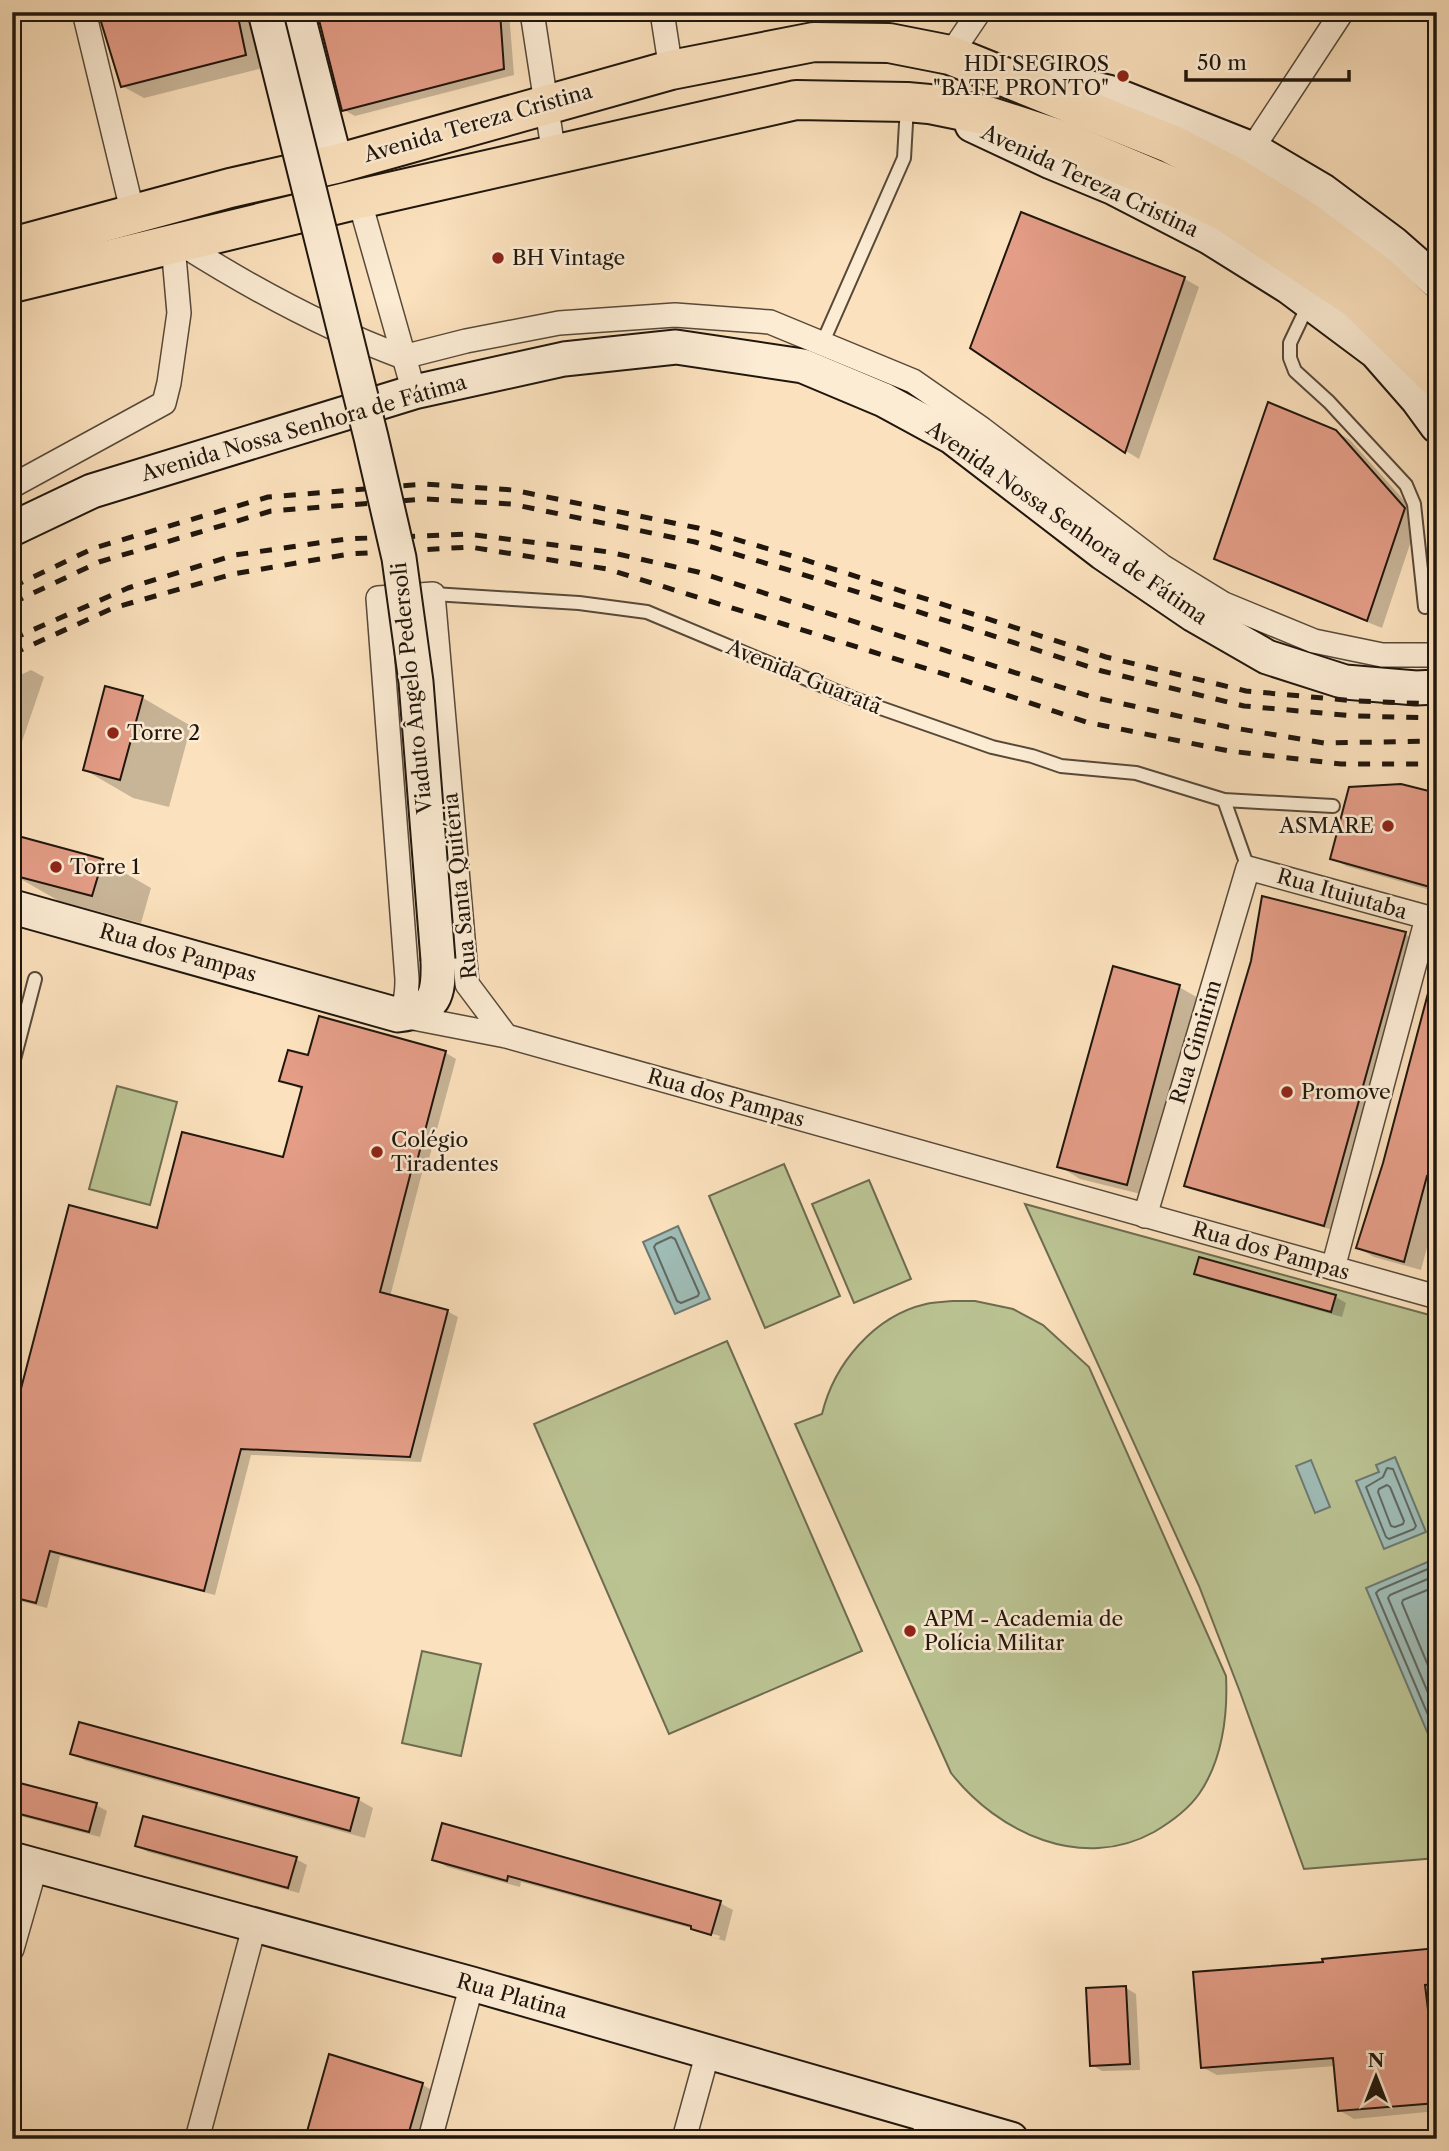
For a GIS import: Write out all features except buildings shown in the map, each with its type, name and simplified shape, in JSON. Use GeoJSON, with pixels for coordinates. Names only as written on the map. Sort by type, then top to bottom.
{"type":"FeatureCollection","features":[{"type":"Feature","properties":{"kind":"highway","name":"Avenida Tereza Cristina"},"geometry":{"type":"LineString","coordinates":[[12,247],[335,164],[671,70],[814,42],[889,43],[950,55],[1171,144],[1231,175],[1304,220],[1377,275],[1437,331]]}},
{"type":"Feature","properties":{"kind":"highway","name":"Avenida Tereza Cristina"},"geometry":{"type":"LineString","coordinates":[[12,283],[359,199],[796,100],[918,103],[988,116],[1062,140],[1225,212],[1356,299],[1437,378]]}},
{"type":"Feature","properties":{"kind":"main road","name":"Viaduto Ângelo Pedersoli"},"geometry":{"type":"LineString","coordinates":[[264,12],[399,558],[416,682],[438,973]]}},
{"type":"Feature","properties":{"kind":"main road"},"geometry":{"type":"LineString","coordinates":[[297,12],[335,164]]}},
{"type":"Feature","properties":{"kind":"main road","name":"Avenida Tereza Cristina"},"geometry":{"type":"LineString","coordinates":[[950,55],[1108,92],[1252,149],[1323,191],[1394,244],[1437,282]]}},
{"type":"Feature","properties":{"kind":"main road","name":"Avenida Tereza Cristina"},"geometry":{"type":"LineString","coordinates":[[918,103],[1114,188],[1209,237],[1289,287],[1376,352],[1437,426]]}},
{"type":"Feature","properties":{"kind":"main road","name":"Avenida Nossa Senhora de Fátima"},"geometry":{"type":"LineString","coordinates":[[12,529],[92,491],[414,392],[564,359],[676,347],[803,366],[884,400],[952,437],[1102,554],[1195,615],[1267,657],[1345,682],[1416,688],[1437,687]]}},
{"type":"Feature","properties":{"kind":"main road","name":"Rua dos Pampas"},"geometry":{"type":"LineString","coordinates":[[12,908],[398,1015]]}},
{"type":"Feature","properties":{"kind":"main road","name":"Rua Santa Quitéria"},"geometry":{"type":"LineString","coordinates":[[398,1015],[416,1013],[429,1006],[438,973]]}},
{"type":"Feature","properties":{"kind":"main road","name":"Rua Platina"},"geometry":{"type":"LineString","coordinates":[[24,1862],[256,1924],[708,2052],[926,2127],[1011,2139]]}},
{"type":"Feature","properties":{"kind":"street"},"geometry":{"type":"LineString","coordinates":[[84,12],[133,214]]}},
{"type":"Feature","properties":{"kind":"street"},"geometry":{"type":"LineString","coordinates":[[532,12],[554,155]]}},
{"type":"Feature","properties":{"kind":"street"},"geometry":{"type":"LineString","coordinates":[[662,12],[671,70]]}},
{"type":"Feature","properties":{"kind":"street"},"geometry":{"type":"LineString","coordinates":[[950,55],[979,12]]}},
{"type":"Feature","properties":{"kind":"street"},"geometry":{"type":"LineString","coordinates":[[1252,149],[1342,12]]}},
{"type":"Feature","properties":{"kind":"street"},"geometry":{"type":"LineString","coordinates":[[359,199],[414,392]]}},
{"type":"Feature","properties":{"kind":"street"},"geometry":{"type":"LineString","coordinates":[[177,244],[245,284],[351,338],[403,357]]}},
{"type":"Feature","properties":{"kind":"street"},"geometry":{"type":"LineString","coordinates":[[12,486],[164,403],[178,313],[177,244]]}},
{"type":"Feature","properties":{"kind":"street","name":"Avenida Nossa Senhora de Fátima"},"geometry":{"type":"LineString","coordinates":[[403,357],[466,341],[559,323],[675,315],[770,322],[913,381],[982,429],[1162,566],[1224,604],[1314,641],[1382,655],[1437,655]]}},
{"type":"Feature","properties":{"kind":"street","name":"Rua Santa Quitéria"},"geometry":{"type":"LineString","coordinates":[[433,594],[467,984],[506,1036]]}},
{"type":"Feature","properties":{"kind":"street","name":"Avenida Guaratã"},"geometry":{"type":"LineString","coordinates":[[398,1015],[407,995],[407,979],[378,598],[433,594]]}},
{"type":"Feature","properties":{"kind":"street","name":"Rua Ituiutaba"},"geometry":{"type":"LineString","coordinates":[[1248,868],[1432,919]]}},
{"type":"Feature","properties":{"kind":"street","name":"Rua Gimirim"},"geometry":{"type":"LineString","coordinates":[[1145,1216],[1248,868]]}},
{"type":"Feature","properties":{"kind":"street"},"geometry":{"type":"LineString","coordinates":[[1333,1268],[1432,919]]}},
{"type":"Feature","properties":{"kind":"street","name":"Rua Santa Quitéria"},"geometry":{"type":"LineString","coordinates":[[438,973],[453,1011],[506,1036]]}},
{"type":"Feature","properties":{"kind":"street","name":"Rua dos Pampas"},"geometry":{"type":"LineString","coordinates":[[398,1015],[506,1036],[1437,1297]]}},
{"type":"Feature","properties":{"kind":"street"},"geometry":{"type":"LineString","coordinates":[[12,1948],[24,1862]]}},
{"type":"Feature","properties":{"kind":"street"},"geometry":{"type":"LineString","coordinates":[[197,2139],[256,1924]]}},
{"type":"Feature","properties":{"kind":"street"},"geometry":{"type":"LineString","coordinates":[[430,2139],[471,1984]]}},
{"type":"Feature","properties":{"kind":"street"},"geometry":{"type":"LineString","coordinates":[[684,2139],[708,2052]]}},
{"type":"Feature","properties":{"kind":"lane"},"geometry":{"type":"LineString","coordinates":[[822,344],[904,158],[918,103]]}},
{"type":"Feature","properties":{"kind":"lane"},"geometry":{"type":"LineString","coordinates":[[1310,302],[1290,343],[1290,358],[1294,371],[1329,402],[1406,485],[1413,504],[1425,607]]}},
{"type":"Feature","properties":{"kind":"lane","name":"Avenida Guaratã"},"geometry":{"type":"LineString","coordinates":[[433,594],[579,603],[647,612],[852,698],[992,747],[1061,766],[1136,773],[1224,800],[1332,806]]}},
{"type":"Feature","properties":{"kind":"lane"},"geometry":{"type":"LineString","coordinates":[[1224,800],[1248,868]]}},
{"type":"Feature","properties":{"kind":"lane"},"geometry":{"type":"LineString","coordinates":[[12,1067],[35,979]]}},
{"type":"Feature","properties":{"kind":"green space"},"geometry":{"type":"Polygon","coordinates":[[[117,1086],[177,1102],[150,1205],[89,1189],[117,1086]]]}},
{"type":"Feature","properties":{"kind":"green space"},"geometry":{"type":"Polygon","coordinates":[[[784,1164],[840,1296],[765,1328],[709,1196],[784,1164]]]}},
{"type":"Feature","properties":{"kind":"green space"},"geometry":{"type":"Polygon","coordinates":[[[869,1180],[911,1279],[854,1303],[812,1204],[869,1180]]]}},
{"type":"Feature","properties":{"kind":"green space"},"geometry":{"type":"Polygon","coordinates":[[[1025,1204],[1437,1317],[1437,1858],[1304,1869],[1199,1586],[1025,1204]]]}},
{"type":"Feature","properties":{"kind":"green space"},"geometry":{"type":"Polygon","coordinates":[[[975,1301],[1013,1309],[1043,1325],[1089,1367],[1226,1676],[1222,1738],[1207,1781],[1199,1794],[1178,1816],[1154,1832],[1127,1843],[1099,1848],[1071,1847],[1043,1840],[1017,1829],[992,1813],[951,1773],[795,1424],[822,1414],[836,1377],[846,1360],[873,1331],[907,1310],[926,1304],[975,1301]]]}},
{"type":"Feature","properties":{"kind":"green space"},"geometry":{"type":"Polygon","coordinates":[[[727,1341],[862,1651],[669,1734],[534,1424],[727,1341]]]}},
{"type":"Feature","properties":{"kind":"green space"},"geometry":{"type":"Polygon","coordinates":[[[422,1651],[481,1664],[461,1756],[402,1743],[422,1651]]]}},
{"type":"Feature","properties":{"kind":"water"},"geometry":{"type":"Polygon","coordinates":[[[678,1226],[710,1299],[675,1314],[643,1242],[678,1226]]]}},
{"type":"Feature","properties":{"kind":"water"},"geometry":{"type":"Polygon","coordinates":[[[1395,1457],[1426,1532],[1384,1549],[1356,1481],[1379,1472],[1376,1465],[1395,1457]]]}},
{"type":"Feature","properties":{"kind":"water"},"geometry":{"type":"Polygon","coordinates":[[[1311,1460],[1330,1507],[1315,1513],[1296,1466],[1311,1460]]]}},
{"type":"Feature","properties":{"kind":"water"},"geometry":{"type":"Polygon","coordinates":[[[1437,1558],[1437,1730],[1428,1734],[1366,1588],[1437,1558]]]}},
{"type":"Feature","properties":{"kind":"railway"},"geometry":{"type":"LineString","coordinates":[[12,587],[94,548],[268,497],[424,484],[513,490],[698,528],[1106,657],[1246,691],[1356,701],[1437,704]]}},
{"type":"Feature","properties":{"kind":"railway"},"geometry":{"type":"LineString","coordinates":[[12,603],[99,562],[271,511],[425,499],[511,504],[695,542],[1102,671],[1244,706],[1355,716],[1437,718]]}},
{"type":"Feature","properties":{"kind":"railway"},"geometry":{"type":"LineString","coordinates":[[12,639],[128,588],[235,555],[346,539],[467,534],[609,552],[698,572],[1092,697],[1228,727],[1324,743],[1437,741]]}},
{"type":"Feature","properties":{"kind":"railway"},"geometry":{"type":"LineString","coordinates":[[12,654],[113,608],[233,574],[349,554],[470,547],[607,569],[963,680],[1086,722],[1229,751],[1341,764],[1437,764]]}},
{"type":"Feature","properties":{"kind":"place","name":"HDI SEGIROS \"BATE PRONTO\""},"geometry":{"type":"Point","coordinates":[1123,76]}},
{"type":"Feature","properties":{"kind":"place","name":"BH Vintage"},"geometry":{"type":"Point","coordinates":[498,258]}},
{"type":"Feature","properties":{"kind":"place","name":"Torre 2"},"geometry":{"type":"Point","coordinates":[113,733]}},
{"type":"Feature","properties":{"kind":"place","name":"ASMARE"},"geometry":{"type":"Point","coordinates":[1388,826]}},
{"type":"Feature","properties":{"kind":"place","name":"Torre 1"},"geometry":{"type":"Point","coordinates":[56,867]}},
{"type":"Feature","properties":{"kind":"place","name":"Promove"},"geometry":{"type":"Point","coordinates":[1287,1092]}},
{"type":"Feature","properties":{"kind":"place","name":"Colégio Tiradentes"},"geometry":{"type":"Point","coordinates":[377,1152]}},
{"type":"Feature","properties":{"kind":"place","name":"APM - Academia de Polícia Militar"},"geometry":{"type":"Point","coordinates":[910,1631]}}]}
